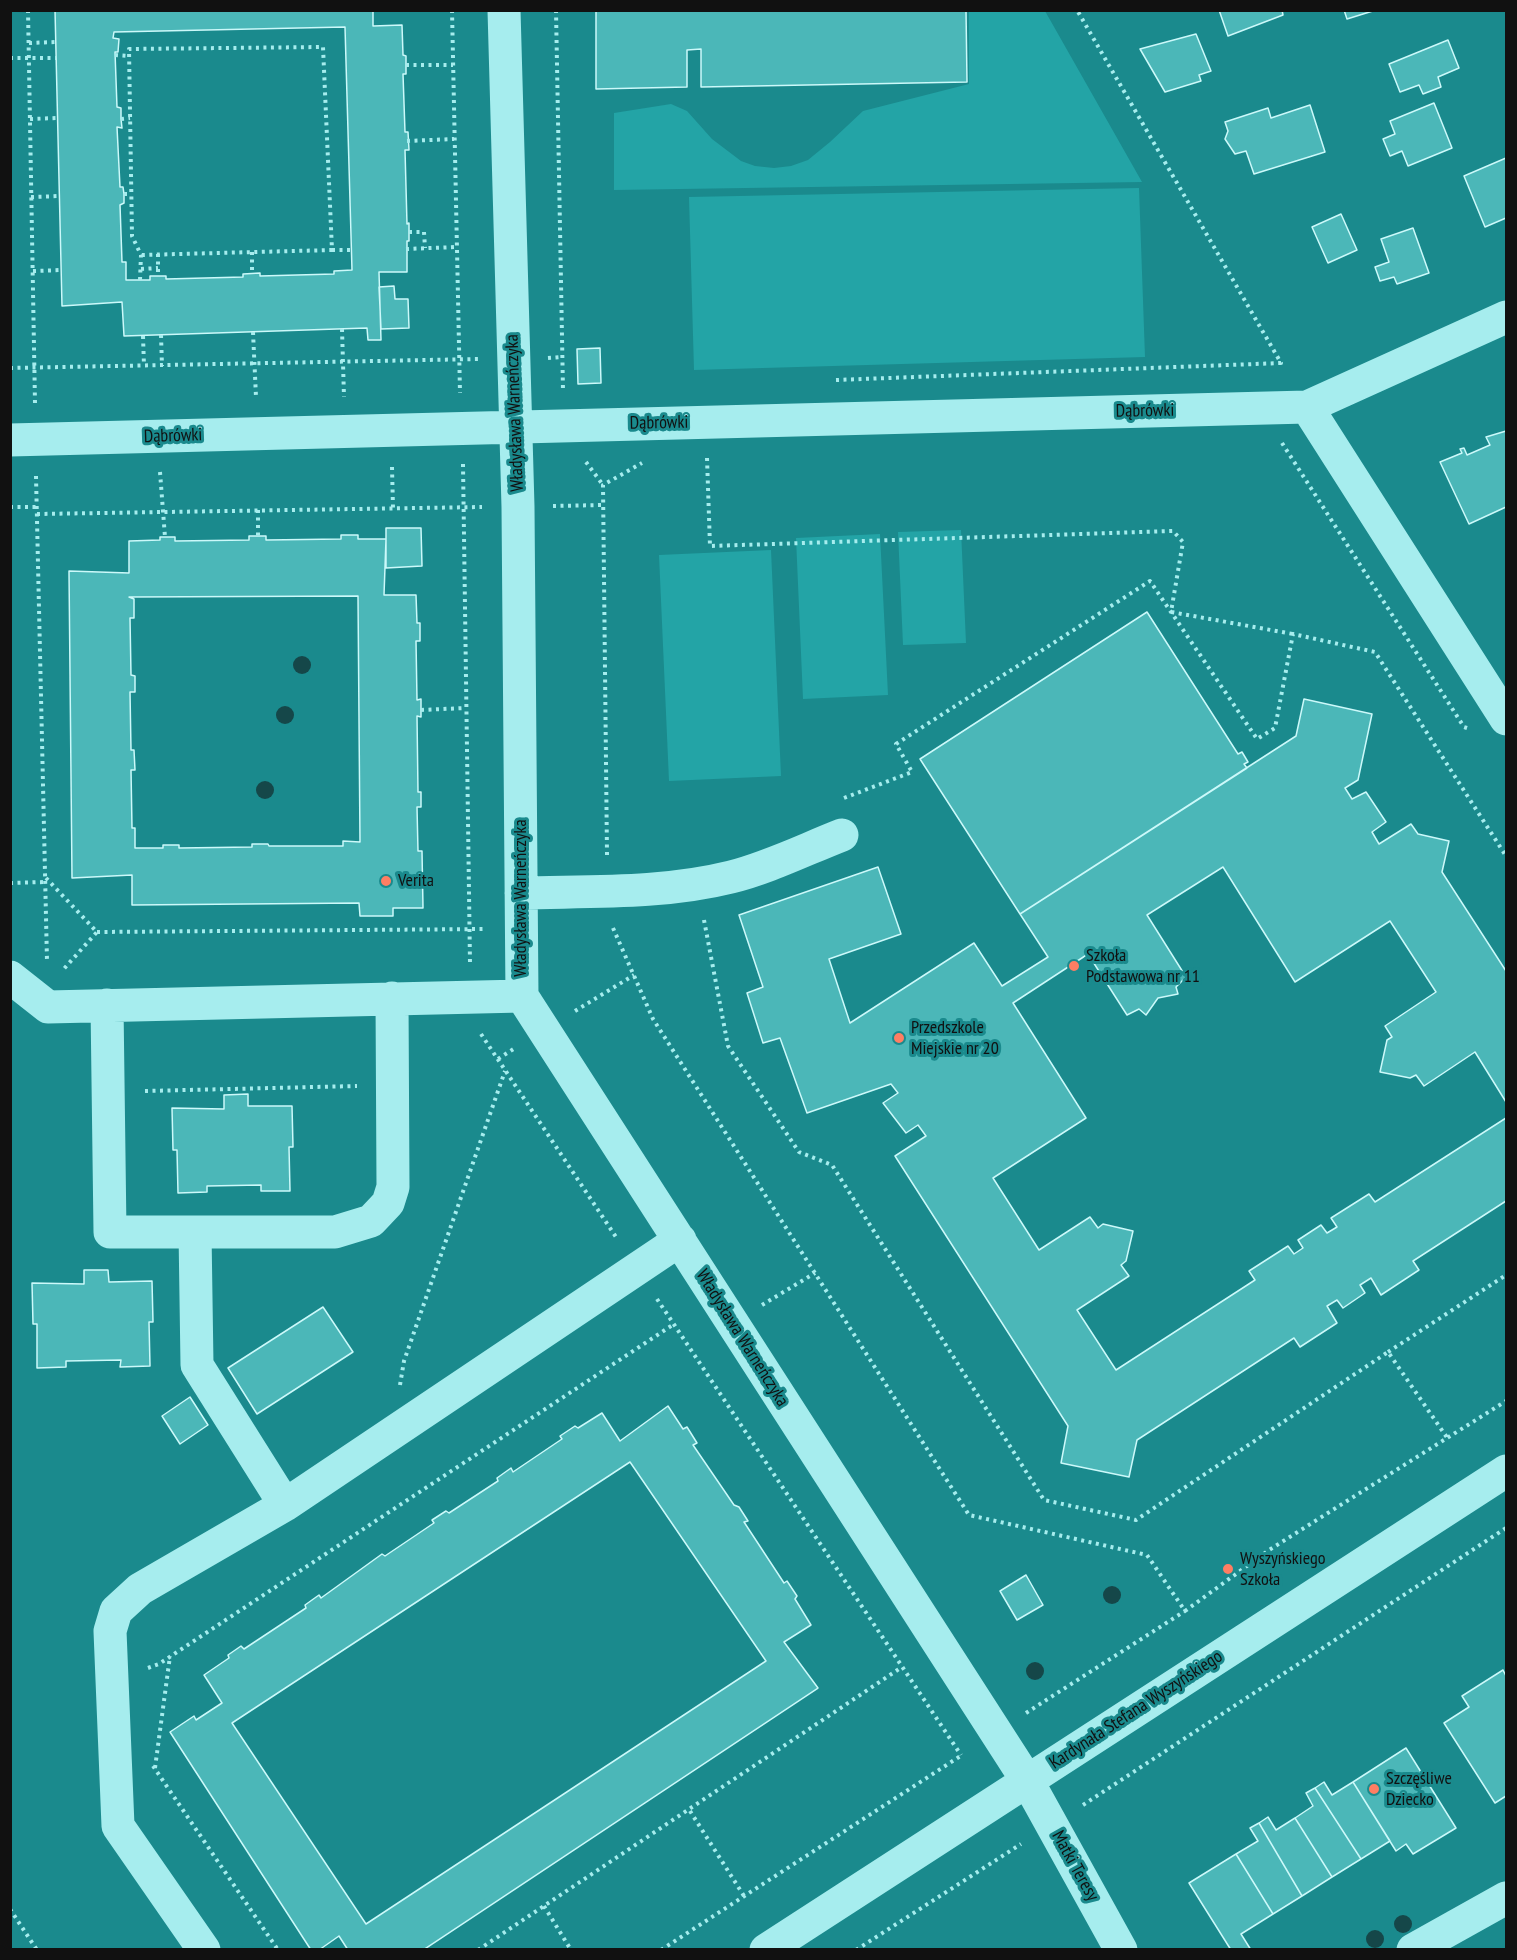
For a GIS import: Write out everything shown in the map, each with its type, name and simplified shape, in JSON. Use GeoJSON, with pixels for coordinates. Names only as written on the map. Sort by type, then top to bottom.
{"type":"FeatureCollection","features":[{"type":"Feature","properties":{"kind":"street","name":"Władysława Warneńczyka"},"geometry":{"type":"LineString","coordinates":[[504,10],[516,427],[522,996],[1028,1782]]}},
{"type":"Feature","properties":{"kind":"street","name":"Dąbrówki"},"geometry":{"type":"LineString","coordinates":[[23,440],[1307,407],[1506,317]]}},
{"type":"Feature","properties":{"kind":"street"},"geometry":{"type":"LineString","coordinates":[[1307,407],[1506,719]]}},
{"type":"Feature","properties":{"kind":"street"},"geometry":{"type":"LineString","coordinates":[[521,893],[666,888],[732,877],[842,835]]}},
{"type":"Feature","properties":{"kind":"street"},"geometry":{"type":"LineString","coordinates":[[10,977],[48,997],[107,1005],[522,996]]}},
{"type":"Feature","properties":{"kind":"street"},"geometry":{"type":"LineString","coordinates":[[107,1005],[110,1232],[335,1232],[370,1221],[388,1203],[393,1187],[392,998]]}},
{"type":"Feature","properties":{"kind":"street"},"geometry":{"type":"LineString","coordinates":[[195,1232],[196,1365],[285,1505]]}},
{"type":"Feature","properties":{"kind":"street"},"geometry":{"type":"LineString","coordinates":[[204,1950],[118,1826],[110,1631],[116,1611],[140,1589],[285,1505],[680,1240]]}},
{"type":"Feature","properties":{"kind":"street","name":"Kardynała Stefana Wyszyńskiego"},"geometry":{"type":"LineString","coordinates":[[766,1950],[1506,1471]]}},
{"type":"Feature","properties":{"kind":"street","name":"Matki Teresy"},"geometry":{"type":"LineString","coordinates":[[1028,1782],[1121,1950]]}},
{"type":"Feature","properties":{"kind":"street"},"geometry":{"type":"LineString","coordinates":[[1413,1950],[1506,1898]]}},
{"type":"Feature","properties":{"kind":"path"},"geometry":{"type":"LineString","coordinates":[[28,10],[34,368],[23,440],[37,507],[48,997]]}},
{"type":"Feature","properties":{"kind":"path"},"geometry":{"type":"LineString","coordinates":[[452,10],[461,403]]}},
{"type":"Feature","properties":{"kind":"path"},"geometry":{"type":"LineString","coordinates":[[556,10],[562,390],[564,397]]}},
{"type":"Feature","properties":{"kind":"path"},"geometry":{"type":"LineString","coordinates":[[826,380],[1281,363],[1077,10]]}},
{"type":"Feature","properties":{"kind":"path"},"geometry":{"type":"LineString","coordinates":[[29,43],[56,42]]}},
{"type":"Feature","properties":{"kind":"path"},"geometry":{"type":"LineString","coordinates":[[140,280],[141,255],[132,236],[129,49],[323,47],[332,250]]}},
{"type":"Feature","properties":{"kind":"path"},"geometry":{"type":"LineString","coordinates":[[115,56],[129,56]]}},
{"type":"Feature","properties":{"kind":"path"},"geometry":{"type":"LineString","coordinates":[[10,58],[56,58]]}},
{"type":"Feature","properties":{"kind":"path"},"geometry":{"type":"LineString","coordinates":[[406,65],[453,64]]}},
{"type":"Feature","properties":{"kind":"path"},"geometry":{"type":"LineString","coordinates":[[30,119],[58,118]]}},
{"type":"Feature","properties":{"kind":"path"},"geometry":{"type":"LineString","coordinates":[[121,119],[130,118]]}},
{"type":"Feature","properties":{"kind":"path"},"geometry":{"type":"LineString","coordinates":[[407,141],[454,139]]}},
{"type":"Feature","properties":{"kind":"path"},"geometry":{"type":"LineString","coordinates":[[124,195],[131,194]]}},
{"type":"Feature","properties":{"kind":"path"},"geometry":{"type":"LineString","coordinates":[[31,197],[60,196]]}},
{"type":"Feature","properties":{"kind":"path"},"geometry":{"type":"LineString","coordinates":[[409,232],[424,232],[425,248]]}},
{"type":"Feature","properties":{"kind":"path"},"geometry":{"type":"LineString","coordinates":[[406,249],[457,247]]}},
{"type":"Feature","properties":{"kind":"path"},"geometry":{"type":"LineString","coordinates":[[141,255],[351,250]]}},
{"type":"Feature","properties":{"kind":"path"},"geometry":{"type":"LineString","coordinates":[[252,252],[252,273]]}},
{"type":"Feature","properties":{"kind":"path"},"geometry":{"type":"LineString","coordinates":[[158,254],[158,276]]}},
{"type":"Feature","properties":{"kind":"path"},"geometry":{"type":"LineString","coordinates":[[141,269],[158,268]]}},
{"type":"Feature","properties":{"kind":"path"},"geometry":{"type":"LineString","coordinates":[[33,270],[62,270]]}},
{"type":"Feature","properties":{"kind":"path"},"geometry":{"type":"LineString","coordinates":[[342,329],[345,432]]}},
{"type":"Feature","properties":{"kind":"path"},"geometry":{"type":"LineString","coordinates":[[253,332],[258,434]]}},
{"type":"Feature","properties":{"kind":"path"},"geometry":{"type":"LineString","coordinates":[[161,335],[162,366]]}},
{"type":"Feature","properties":{"kind":"path"},"geometry":{"type":"LineString","coordinates":[[143,336],[144,366]]}},
{"type":"Feature","properties":{"kind":"path"},"geometry":{"type":"LineString","coordinates":[[10,368],[480,359]]}},
{"type":"Feature","properties":{"kind":"path"},"geometry":{"type":"LineString","coordinates":[[562,390],[574,390]]}},
{"type":"Feature","properties":{"kind":"path"},"geometry":{"type":"LineString","coordinates":[[158,437],[165,537]]}},
{"type":"Feature","properties":{"kind":"path"},"geometry":{"type":"LineString","coordinates":[[1279,438],[1464,727],[1473,730]]}},
{"type":"Feature","properties":{"kind":"path"},"geometry":{"type":"LineString","coordinates":[[582,456],[603,485],[608,891],[611,922],[653,1019],[969,1515],[1147,1555],[1185,1611]]}},
{"type":"Feature","properties":{"kind":"path"},"geometry":{"type":"LineString","coordinates":[[696,459],[719,457]]}},
{"type":"Feature","properties":{"kind":"path"},"geometry":{"type":"LineString","coordinates":[[707,458],[710,546],[1173,531],[1183,542],[1171,612]]}},
{"type":"Feature","properties":{"kind":"path"},"geometry":{"type":"LineString","coordinates":[[464,460],[465,708],[473,1022],[961,1755]]}},
{"type":"Feature","properties":{"kind":"path"},"geometry":{"type":"LineString","coordinates":[[603,485],[638,463],[649,462]]}},
{"type":"Feature","properties":{"kind":"path"},"geometry":{"type":"LineString","coordinates":[[545,506],[603,504]]}},
{"type":"Feature","properties":{"kind":"path"},"geometry":{"type":"LineString","coordinates":[[10,507],[37,507]]}},
{"type":"Feature","properties":{"kind":"path"},"geometry":{"type":"LineString","coordinates":[[37,514],[486,507]]}},
{"type":"Feature","properties":{"kind":"path"},"geometry":{"type":"LineString","coordinates":[[258,510],[258,536]]}},
{"type":"Feature","properties":{"kind":"path"},"geometry":{"type":"LineString","coordinates":[[839,800],[912,772],[896,744],[1150,581],[1257,739],[1275,728],[1293,634]]}},
{"type":"Feature","properties":{"kind":"path"},"geometry":{"type":"LineString","coordinates":[[1171,612],[1293,634],[1375,652],[1506,856]]}},
{"type":"Feature","properties":{"kind":"path"},"geometry":{"type":"LineString","coordinates":[[421,710],[465,708]]}},
{"type":"Feature","properties":{"kind":"path"},"geometry":{"type":"LineString","coordinates":[[10,883],[45,880],[97,932],[521,927]]}},
{"type":"Feature","properties":{"kind":"path"},"geometry":{"type":"LineString","coordinates":[[698,883],[728,1046],[799,1152],[832,1166],[1044,1500],[1136,1520],[1506,1275]]}},
{"type":"Feature","properties":{"kind":"path"},"geometry":{"type":"LineString","coordinates":[[48,997],[97,932]]}},
{"type":"Feature","properties":{"kind":"path"},"geometry":{"type":"LineString","coordinates":[[400,1427],[400,1388],[404,1360],[505,1070]]}},
{"type":"Feature","properties":{"kind":"path"},"geometry":{"type":"LineString","coordinates":[[108,1092],[393,1085]]}},
{"type":"Feature","properties":{"kind":"path"},"geometry":{"type":"LineString","coordinates":[[112,1680],[159,1664],[674,1324]]}},
{"type":"Feature","properties":{"kind":"path"},"geometry":{"type":"LineString","coordinates":[[1388,1352],[1448,1439]]}},
{"type":"Feature","properties":{"kind":"path"},"geometry":{"type":"LineString","coordinates":[[661,1950],[1185,1611],[1269,1551],[1506,1401]]}},
{"type":"Feature","properties":{"kind":"path"},"geometry":{"type":"LineString","coordinates":[[856,1950],[1141,1769],[1506,1528]]}},
{"type":"Feature","properties":{"kind":"path"},"geometry":{"type":"LineString","coordinates":[[155,1768],[170,1656]]}},
{"type":"Feature","properties":{"kind":"path"},"geometry":{"type":"LineString","coordinates":[[478,1950],[690,1811],[902,1667]]}},
{"type":"Feature","properties":{"kind":"path"},"geometry":{"type":"LineString","coordinates":[[148,1758],[278,1950]]}},
{"type":"Feature","properties":{"kind":"path"},"geometry":{"type":"LineString","coordinates":[[690,1811],[744,1896]]}},
{"type":"Feature","properties":{"kind":"path"},"geometry":{"type":"LineString","coordinates":[[544,1906],[571,1950]]}},
{"type":"Feature","properties":{"kind":"path"},"geometry":{"type":"LineString","coordinates":[[10,1909],[37,1950]]}},
{"type":"Feature","properties":{"kind":"shaded area"},"geometry":{"type":"Polygon","coordinates":[[[969,11],[1045,11],[1142,182],[614,190],[614,113],[671,104],[687,111],[712,139],[741,161],[755,166],[774,168],[791,166],[808,160],[863,111],[969,84],[969,11]]]}},
{"type":"Feature","properties":{"kind":"shaded area"},"geometry":{"type":"Polygon","coordinates":[[[1139,188],[1145,357],[694,370],[689,197],[1139,188]]]}},
{"type":"Feature","properties":{"kind":"shaded area"},"geometry":{"type":"Polygon","coordinates":[[[961,530],[966,643],[903,645],[898,532],[961,530]]]}},
{"type":"Feature","properties":{"kind":"shaded area"},"geometry":{"type":"Polygon","coordinates":[[[880,534],[888,695],[803,699],[796,538],[880,534]]]}},
{"type":"Feature","properties":{"kind":"shaded area"},"geometry":{"type":"Polygon","coordinates":[[[771,550],[781,776],[669,781],[659,555],[771,550]]]}},
{"type":"Feature","properties":{"kind":"building"},"geometry":{"type":"Polygon","coordinates":[[[55,10],[373,10],[373,26],[402,25],[403,55],[406,56],[406,74],[403,74],[405,132],[408,132],[409,150],[405,150],[407,224],[409,223],[407,272],[379,272],[381,340],[368,340],[367,328],[124,336],[122,302],[62,306],[55,10]],[[345,27],[114,32],[113,38],[119,39],[118,52],[115,52],[117,107],[121,108],[122,128],[117,127],[120,187],[123,187],[124,194],[124,203],[120,205],[122,262],[126,262],[126,280],[150,280],[150,276],[166,276],[166,279],[243,277],[243,274],[260,273],[260,276],[334,274],[334,271],[352,270],[345,27]]]}},
{"type":"Feature","properties":{"kind":"building"},"geometry":{"type":"Polygon","coordinates":[[[596,10],[966,10],[967,82],[701,87],[701,49],[687,50],[687,87],[596,89],[596,10]]]}},
{"type":"Feature","properties":{"kind":"building"},"geometry":{"type":"Polygon","coordinates":[[[1219,10],[1282,10],[1283,15],[1228,36],[1219,10]]]}},
{"type":"Feature","properties":{"kind":"building"},"geometry":{"type":"Polygon","coordinates":[[[1344,10],[1376,10],[1347,19],[1344,10]]]}},
{"type":"Feature","properties":{"kind":"building"},"geometry":{"type":"Polygon","coordinates":[[[1196,34],[1211,71],[1199,75],[1201,81],[1165,92],[1140,49],[1196,34]]]}},
{"type":"Feature","properties":{"kind":"building"},"geometry":{"type":"Polygon","coordinates":[[[1448,40],[1459,68],[1438,77],[1441,87],[1423,94],[1419,85],[1400,92],[1389,64],[1448,40]]]}},
{"type":"Feature","properties":{"kind":"building"},"geometry":{"type":"Polygon","coordinates":[[[1434,103],[1452,148],[1408,166],[1402,151],[1390,156],[1383,139],[1395,134],[1390,121],[1434,103]]]}},
{"type":"Feature","properties":{"kind":"building"},"geometry":{"type":"Polygon","coordinates":[[[1310,105],[1325,152],[1254,174],[1246,151],[1235,154],[1225,139],[1228,131],[1225,122],[1268,108],[1271,118],[1310,105]]]}},
{"type":"Feature","properties":{"kind":"building"},"geometry":{"type":"Polygon","coordinates":[[[1506,158],[1506,218],[1485,227],[1464,176],[1506,158]]]}},
{"type":"Feature","properties":{"kind":"building"},"geometry":{"type":"Polygon","coordinates":[[[1341,214],[1357,250],[1328,263],[1312,227],[1341,214]]]}},
{"type":"Feature","properties":{"kind":"building"},"geometry":{"type":"Polygon","coordinates":[[[1413,228],[1429,273],[1397,284],[1394,277],[1380,281],[1375,267],[1389,262],[1381,239],[1413,228]]]}},
{"type":"Feature","properties":{"kind":"building"},"geometry":{"type":"Polygon","coordinates":[[[394,286],[395,299],[408,299],[409,328],[381,329],[379,287],[394,286]]]}},
{"type":"Feature","properties":{"kind":"building"},"geometry":{"type":"Polygon","coordinates":[[[600,348],[601,383],[578,384],[577,349],[600,348]]]}},
{"type":"Feature","properties":{"kind":"building"},"geometry":{"type":"Polygon","coordinates":[[[1506,431],[1506,507],[1469,524],[1440,462],[1462,453],[1460,449],[1464,448],[1467,455],[1490,445],[1486,437],[1506,431]]]}},
{"type":"Feature","properties":{"kind":"building"},"geometry":{"type":"Polygon","coordinates":[[[386,528],[421,528],[422,566],[386,568],[386,528]]]}},
{"type":"Feature","properties":{"kind":"building"},"geometry":{"type":"Polygon","coordinates":[[[341,535],[358,535],[358,539],[386,539],[384,595],[416,595],[417,623],[420,623],[420,641],[416,641],[417,700],[421,699],[421,717],[417,716],[418,792],[421,792],[421,807],[417,807],[418,851],[422,851],[423,908],[393,908],[393,916],[360,916],[359,903],[132,905],[132,875],[72,878],[69,571],[129,573],[129,541],[160,540],[160,537],[175,537],[175,541],[249,540],[249,536],[266,536],[266,540],[341,539],[341,535]],[[358,596],[129,597],[134,599],[134,618],[130,618],[131,675],[135,676],[135,692],[130,692],[131,750],[134,750],[135,770],[131,770],[132,828],[135,828],[135,848],[163,848],[163,845],[179,845],[179,848],[252,847],[252,844],[343,846],[343,841],[360,842],[358,596]]]}},
{"type":"Feature","properties":{"kind":"building"},"geometry":{"type":"Polygon","coordinates":[[[1147,612],[1238,754],[1242,752],[1248,762],[1244,764],[1247,768],[1020,914],[920,759],[1147,612]]]}},
{"type":"Feature","properties":{"kind":"building"},"geometry":{"type":"Polygon","coordinates":[[[1304,699],[1372,714],[1358,780],[1345,788],[1352,799],[1366,792],[1386,822],[1372,832],[1379,844],[1411,824],[1418,834],[1449,841],[1442,872],[1506,971],[1506,1102],[1475,1052],[1424,1086],[1416,1075],[1410,1078],[1380,1072],[1387,1040],[1392,1037],[1385,1026],[1436,992],[1390,921],[1295,982],[1223,867],[1147,915],[1186,977],[1176,987],[1178,994],[1158,998],[1146,1015],[1139,1009],[1127,1015],[1088,954],[1013,1003],[1086,1118],[993,1178],[1039,1250],[1090,1217],[1098,1228],[1103,1224],[1133,1231],[1126,1261],[1121,1265],[1129,1276],[1077,1310],[1116,1370],[1255,1280],[1249,1271],[1288,1246],[1294,1254],[1303,1248],[1298,1240],[1321,1225],[1327,1233],[1337,1227],[1331,1218],[1369,1194],[1375,1202],[1506,1118],[1506,1201],[1413,1261],[1419,1270],[1381,1295],[1371,1278],[1360,1285],[1365,1293],[1343,1308],[1337,1300],[1327,1306],[1337,1323],[1300,1347],[1294,1338],[1137,1440],[1129,1477],[1061,1463],[1068,1426],[895,1156],[926,1136],[918,1125],[906,1133],[883,1103],[898,1093],[891,1084],[807,1113],[780,1038],[763,1043],[747,993],[763,987],[739,915],[878,867],[901,934],[829,959],[850,1023],[974,943],[1002,986],[1048,957],[1020,914],[1296,736],[1304,699]]]}},
{"type":"Feature","properties":{"kind":"building"},"geometry":{"type":"Polygon","coordinates":[[[248,1094],[248,1106],[292,1106],[293,1147],[289,1147],[290,1191],[261,1191],[261,1185],[207,1186],[207,1192],[178,1193],[177,1150],[173,1150],[172,1108],[224,1109],[224,1095],[248,1094]]]}},
{"type":"Feature","properties":{"kind":"building"},"geometry":{"type":"Polygon","coordinates":[[[84,1270],[108,1270],[109,1282],[152,1281],[153,1322],[149,1322],[150,1366],[120,1367],[121,1360],[66,1361],[66,1367],[37,1368],[37,1324],[33,1324],[32,1283],[84,1284],[84,1270]]]}},
{"type":"Feature","properties":{"kind":"building"},"geometry":{"type":"Polygon","coordinates":[[[323,1307],[353,1352],[257,1414],[228,1368],[323,1307]]]}},
{"type":"Feature","properties":{"kind":"building"},"geometry":{"type":"Polygon","coordinates":[[[190,1397],[208,1425],[180,1444],[162,1416],[190,1397]]]}},
{"type":"Feature","properties":{"kind":"building"},"geometry":{"type":"Polygon","coordinates":[[[668,1406],[683,1429],[687,1427],[697,1443],[693,1445],[734,1505],[739,1507],[748,1521],[744,1522],[784,1583],[787,1581],[797,1596],[795,1599],[811,1625],[784,1642],[818,1688],[423,1950],[348,1950],[339,1936],[319,1950],[311,1950],[170,1732],[194,1716],[196,1720],[222,1703],[204,1675],[229,1658],[228,1655],[241,1646],[244,1649],[306,1608],[305,1605],[319,1595],[321,1598],[382,1554],[385,1556],[434,1523],[432,1520],[446,1511],[449,1513],[498,1481],[497,1478],[511,1468],[513,1472],[562,1439],[560,1436],[575,1426],[578,1428],[602,1413],[620,1441],[668,1406]],[[630,1462],[232,1723],[366,1924],[766,1661],[630,1462]]]}},
{"type":"Feature","properties":{"kind":"building"},"geometry":{"type":"Polygon","coordinates":[[[1026,1575],[1043,1605],[1017,1620],[1000,1591],[1026,1575]]]}},
{"type":"Feature","properties":{"kind":"building"},"geometry":{"type":"Polygon","coordinates":[[[1503,1670],[1506,1676],[1506,1796],[1495,1803],[1444,1723],[1469,1707],[1462,1696],[1503,1670]]]}},
{"type":"Feature","properties":{"kind":"building"},"geometry":{"type":"Polygon","coordinates":[[[1406,1748],[1456,1828],[1413,1854],[1406,1844],[1396,1851],[1353,1782],[1406,1748]]]}},
{"type":"Feature","properties":{"kind":"building"},"geometry":{"type":"Polygon","coordinates":[[[1324,1782],[1332,1795],[1353,1782],[1390,1841],[1361,1859],[1315,1788],[1324,1782]]]}},
{"type":"Feature","properties":{"kind":"building"},"geometry":{"type":"Polygon","coordinates":[[[1315,1788],[1361,1859],[1332,1877],[1295,1818],[1313,1806],[1306,1793],[1315,1788]]]}},
{"type":"Feature","properties":{"kind":"building"},"geometry":{"type":"Polygon","coordinates":[[[1268,1817],[1276,1830],[1295,1818],[1332,1877],[1302,1896],[1259,1823],[1268,1817]]]}},
{"type":"Feature","properties":{"kind":"building"},"geometry":{"type":"Polygon","coordinates":[[[1259,1823],[1302,1896],[1273,1914],[1236,1854],[1258,1841],[1250,1828],[1259,1823]]]}},
{"type":"Feature","properties":{"kind":"building"},"geometry":{"type":"Polygon","coordinates":[[[1236,1854],[1273,1914],[1241,1934],[1251,1950],[1231,1950],[1189,1883],[1236,1854]]]}},
{"type":"Feature","properties":{"kind":"place","name":"Verita"},"geometry":{"type":"Point","coordinates":[386,881]}},
{"type":"Feature","properties":{"kind":"place","name":"Szkoła Podstawowa nr 11"},"geometry":{"type":"Point","coordinates":[1074,966]}},
{"type":"Feature","properties":{"kind":"place","name":"Przedszkole Miejskie nr 20"},"geometry":{"type":"Point","coordinates":[899,1038]}},
{"type":"Feature","properties":{"kind":"place","name":"Wyszyńskiego Szkoła"},"geometry":{"type":"Point","coordinates":[1228,1569]}},
{"type":"Feature","properties":{"kind":"place","name":"Szczęśliwe Dziecko"},"geometry":{"type":"Point","coordinates":[1374,1789]}}]}
